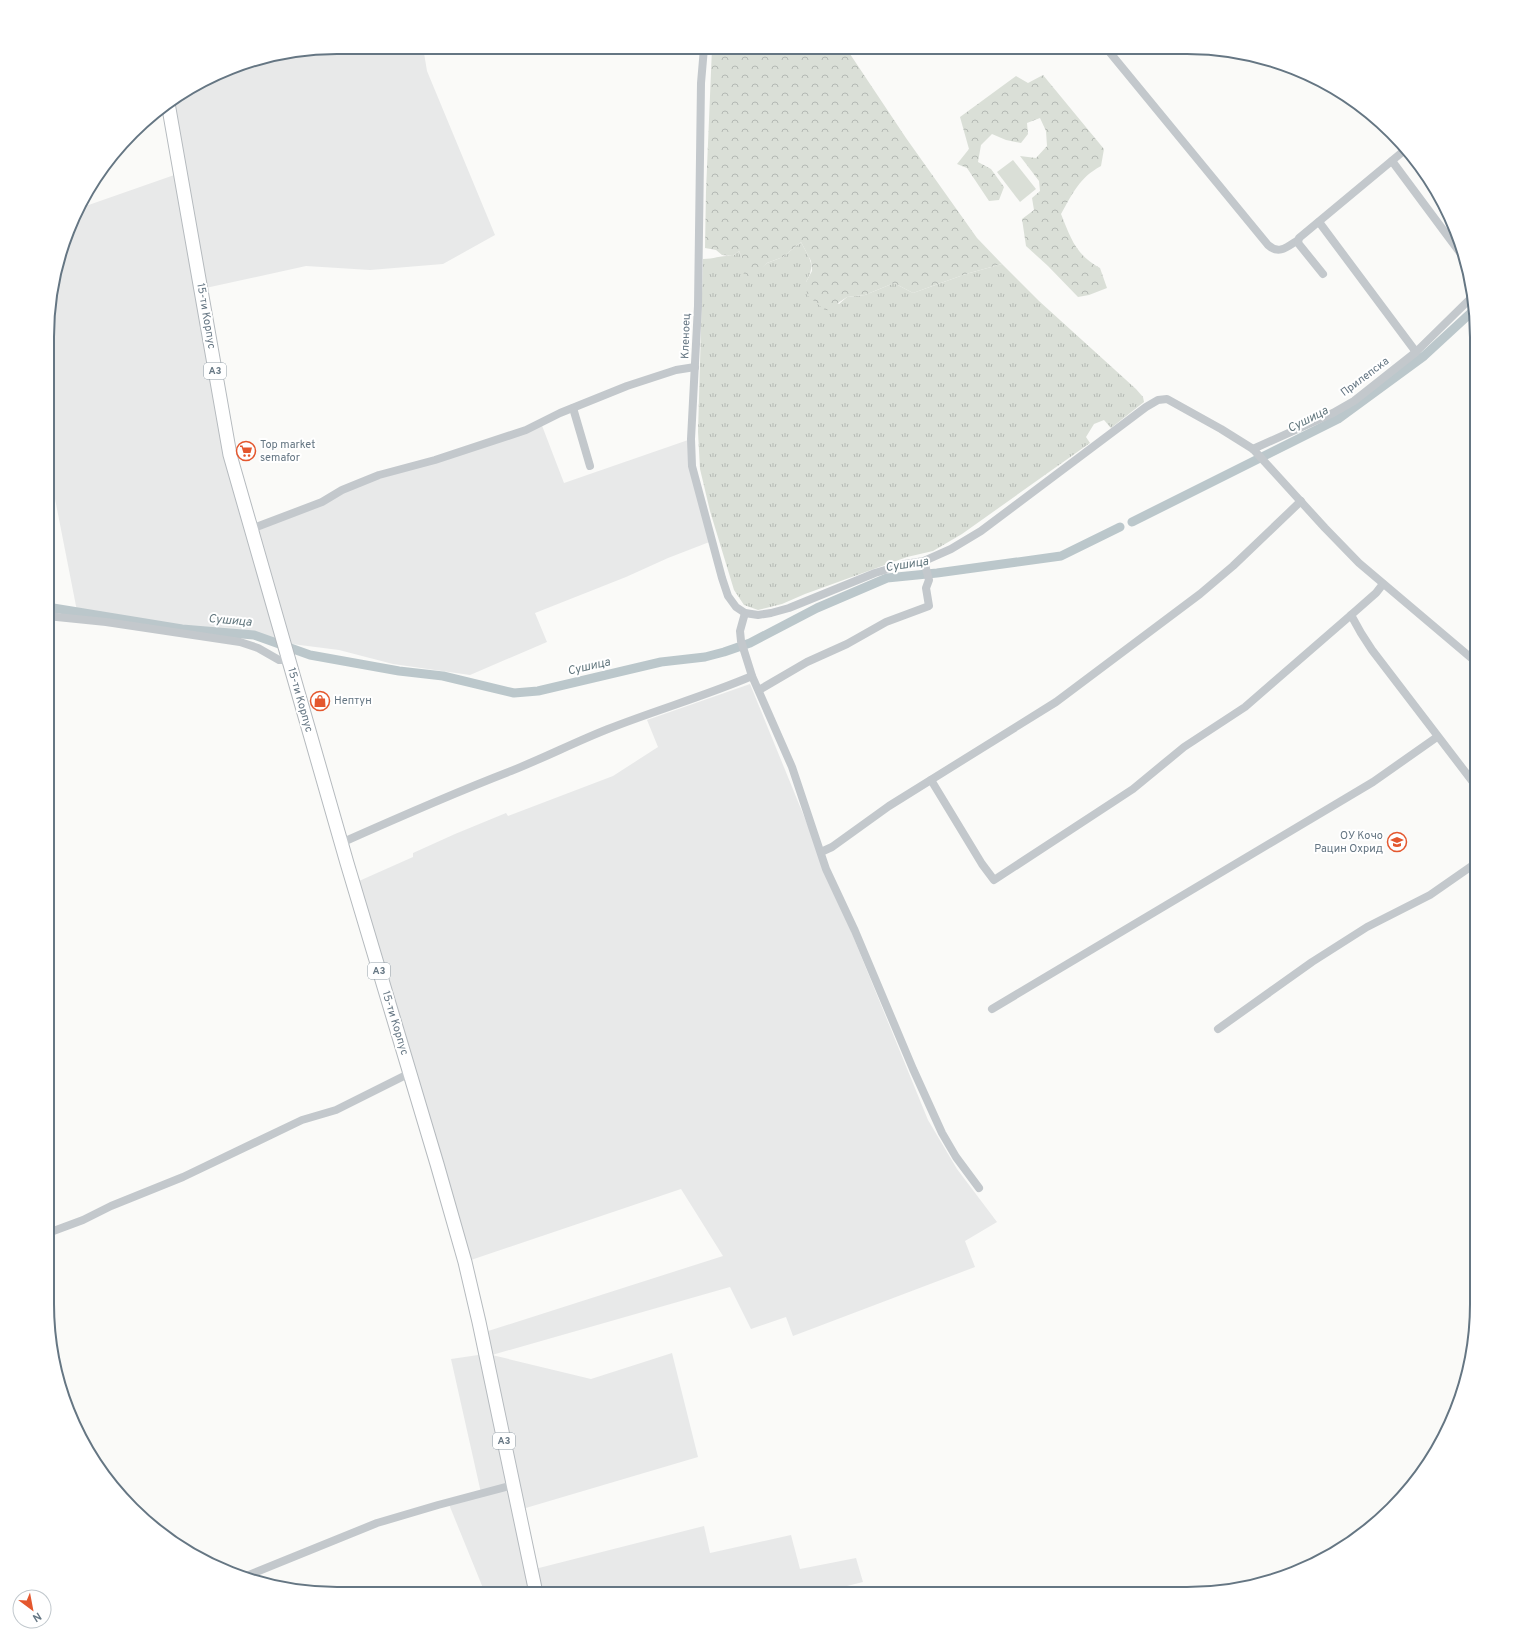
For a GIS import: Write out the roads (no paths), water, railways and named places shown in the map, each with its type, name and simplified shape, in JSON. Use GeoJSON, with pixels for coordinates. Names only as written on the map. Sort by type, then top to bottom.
{"type":"FeatureCollection","features":[{"type":"Feature","properties":{"kind":"main road","name":"15-ти Корпус"},"geometry":{"type":"LineString","coordinates":[[169,110],[230,454],[341,842],[472,1288],[513,1485]]}},
{"type":"Feature","properties":{"kind":"main road","name":"A3"},"geometry":{"type":"LineString","coordinates":[[513,1485],[535,1587]]}},
{"type":"Feature","properties":{"kind":"street","name":"Кленоец"},"geometry":{"type":"LineString","coordinates":[[703,54],[701,83],[698,306],[696,367],[691,439],[692,466],[694,478],[728,596],[736,607],[745,613]]}},
{"type":"Feature","properties":{"kind":"street"},"geometry":{"type":"LineString","coordinates":[[1111,54],[1268,245],[1273,249],[1281,250],[1298,240],[1402,153]]}},
{"type":"Feature","properties":{"kind":"street"},"geometry":{"type":"LineString","coordinates":[[1392,161],[1455,246]]}},
{"type":"Feature","properties":{"kind":"street"},"geometry":{"type":"LineString","coordinates":[[1319,222],[1416,352]]}},
{"type":"Feature","properties":{"kind":"street"},"geometry":{"type":"LineString","coordinates":[[1298,240],[1323,274]]}},
{"type":"Feature","properties":{"kind":"street","name":"Прилепска"},"geometry":{"type":"LineString","coordinates":[[1253,449],[1333,413],[1354,401],[1416,352],[1468,302]]}},
{"type":"Feature","properties":{"kind":"street"},"geometry":{"type":"LineString","coordinates":[[251,529],[322,502],[342,490],[366,480],[435,460],[526,430],[573,408],[627,386],[676,370],[696,367]]}},
{"type":"Feature","properties":{"kind":"street"},"geometry":{"type":"LineString","coordinates":[[979,1188],[956,1157],[942,1133],[913,1069],[855,931],[826,870],[792,767],[752,676],[745,654],[740,631],[745,613],[758,615],[789,608],[875,573],[905,564],[924,561],[951,549],[981,531],[1146,407],[1158,400],[1167,399],[1253,449],[1324,528],[1359,563],[1470,657]]}},
{"type":"Feature","properties":{"kind":"street"},"geometry":{"type":"LineString","coordinates":[[573,408],[590,466]]}},
{"type":"Feature","properties":{"kind":"street"},"geometry":{"type":"LineString","coordinates":[[821,852],[832,847],[889,806],[1056,702],[1196,597],[1233,566],[1301,502]]}},
{"type":"Feature","properties":{"kind":"street"},"geometry":{"type":"LineString","coordinates":[[759,690],[807,662],[847,644],[886,622],[929,606],[926,588],[929,580],[924,561]]}},
{"type":"Feature","properties":{"kind":"street"},"geometry":{"type":"LineString","coordinates":[[931,780],[982,864],[994,880],[1133,789],[1184,747],[1245,707],[1376,593],[1383,584]]}},
{"type":"Feature","properties":{"kind":"street"},"geometry":{"type":"LineString","coordinates":[[1351,615],[1361,633],[1470,778]]}},
{"type":"Feature","properties":{"kind":"street"},"geometry":{"type":"LineString","coordinates":[[54,617],[106,622],[240,642],[258,648],[279,660],[288,657]]}},
{"type":"Feature","properties":{"kind":"street"},"geometry":{"type":"LineString","coordinates":[[341,842],[575,742],[648,714],[720,690],[752,676]]}},
{"type":"Feature","properties":{"kind":"street"},"geometry":{"type":"LineString","coordinates":[[992,1010],[1373,782],[1438,737]]}},
{"type":"Feature","properties":{"kind":"street"},"geometry":{"type":"LineString","coordinates":[[1218,1029],[1312,962],[1367,927],[1430,895],[1470,867]]}},
{"type":"Feature","properties":{"kind":"street"},"geometry":{"type":"LineString","coordinates":[[54,1231],[183,1178],[302,1120],[336,1110],[410,1073]]}},
{"type":"Feature","properties":{"kind":"street"},"geometry":{"type":"LineString","coordinates":[[252,1574],[377,1523],[438,1504],[513,1485]]}},
{"type":"Feature","properties":{"kind":"waterway","name":"Сушица"},"geometry":{"type":"LineString","coordinates":[[1132,522],[1338,419],[1424,356],[1469,315]]}},
{"type":"Feature","properties":{"kind":"waterway","name":"Сушица"},"geometry":{"type":"LineString","coordinates":[[54,608],[182,629],[254,635],[310,655],[399,671],[443,676],[514,693],[538,691],[661,662],[705,657],[724,652],[750,643],[817,608],[887,578],[937,573],[1061,556],[1120,527]]}},
{"type":"Feature","properties":{"kind":"place","name":"Top market semafor"},"geometry":{"type":"Point","coordinates":[246,451]}},
{"type":"Feature","properties":{"kind":"place","name":"Нептун"},"geometry":{"type":"Point","coordinates":[320,701]}},
{"type":"Feature","properties":{"kind":"place","name":"ОУ Кочо Рацин Охрид"},"geometry":{"type":"Point","coordinates":[1397,842]}}]}
